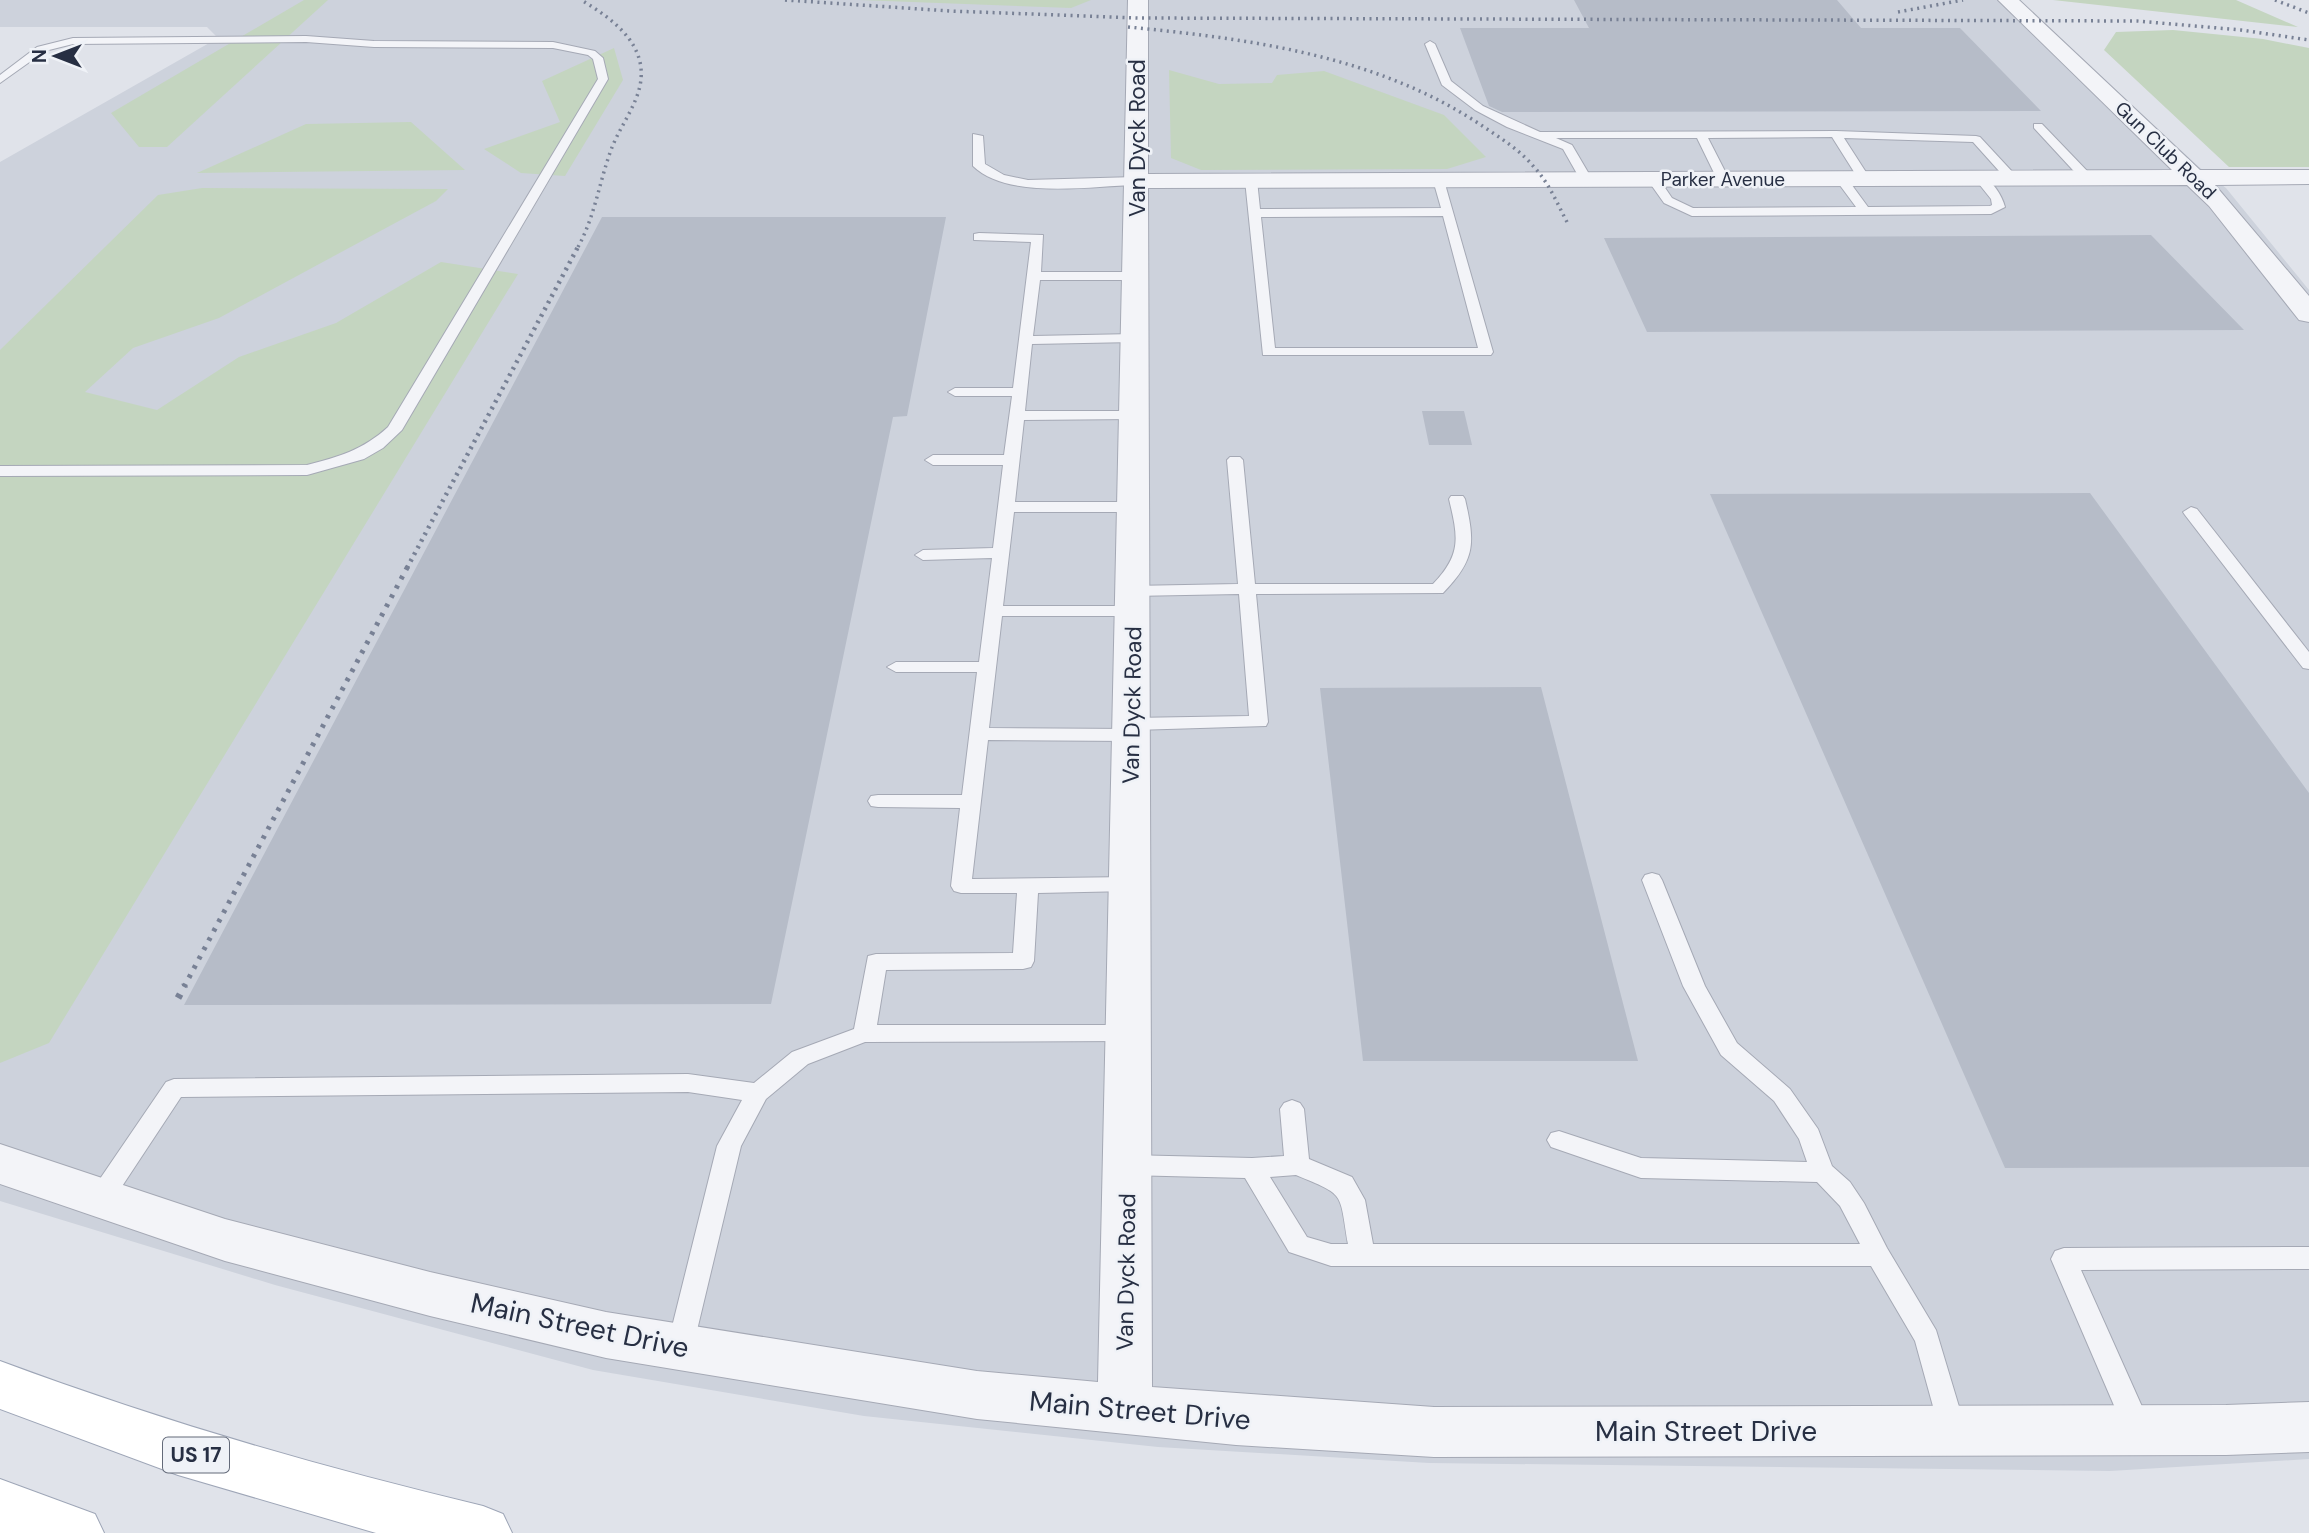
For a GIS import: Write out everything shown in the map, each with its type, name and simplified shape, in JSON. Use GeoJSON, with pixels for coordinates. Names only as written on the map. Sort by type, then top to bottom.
{"type":"FeatureCollection","features":[{"type":"Feature","properties":{"kind":"main road","name":"US 17"},"geometry":{"type":"LineString","coordinates":[[0,1385],[223,1464],[388,1510],[483,1533]]}},
{"type":"Feature","properties":{"kind":"main road"},"geometry":{"type":"LineString","coordinates":[[0,1506],[75,1533]]}},
{"type":"Feature","properties":{"kind":"street","name":"Van Dyck Road"},"geometry":{"type":"LineString","coordinates":[[1125,1409],[1138,0]]}},
{"type":"Feature","properties":{"kind":"street","name":"Gun Club Road"},"geometry":{"type":"LineString","coordinates":[[2008,0],[2218,201],[2309,314]]}},
{"type":"Feature","properties":{"kind":"street","name":"Parker Avenue"},"geometry":{"type":"LineString","coordinates":[[1136,181],[2309,177]]}},
{"type":"Feature","properties":{"kind":"street","name":"Main Street Drive"},"geometry":{"type":"LineString","coordinates":[[0,1163],[225,1240],[430,1294],[606,1335],[977,1395],[1434,1432],[2309,1427]]}},
{"type":"Feature","properties":{"kind":"lane"},"geometry":{"type":"LineString","coordinates":[[0,79],[41,49],[73,40],[253,39],[329,39],[373,44],[554,45],[591,53],[598,58],[603,79],[394,430],[378,445],[359,456],[307,470],[0,471]]}},
{"type":"Feature","properties":{"kind":"lane"},"geometry":{"type":"LineString","coordinates":[[1430,44],[1446,83],[1479,108],[1511,125],[1568,147],[1586,179]]}},
{"type":"Feature","properties":{"kind":"lane"},"geometry":{"type":"LineString","coordinates":[[2038,126],[2087,178]]}},
{"type":"Feature","properties":{"kind":"lane"},"geometry":{"type":"LineString","coordinates":[[1700,133],[1723,179]]}},
{"type":"Feature","properties":{"kind":"lane"},"geometry":{"type":"LineString","coordinates":[[1542,135],[1836,134],[1976,139],[2012,178]]}},
{"type":"Feature","properties":{"kind":"lane"},"geometry":{"type":"LineString","coordinates":[[1836,134],[1865,211]]}},
{"type":"Feature","properties":{"kind":"lane"},"geometry":{"type":"LineString","coordinates":[[977,136],[979,166],[1000,178],[1028,184],[1136,181]]}},
{"type":"Feature","properties":{"kind":"lane"},"geometry":{"type":"LineString","coordinates":[[1653,179],[1666,202],[1675,208],[1692,212],[1991,210],[2000,207],[1997,198],[1981,179]]}},
{"type":"Feature","properties":{"kind":"lane"},"geometry":{"type":"LineString","coordinates":[[1251,180],[1268,352],[1486,352],[1439,180]]}},
{"type":"Feature","properties":{"kind":"lane"},"geometry":{"type":"LineString","coordinates":[[1254,213],[1447,212]]}},
{"type":"Feature","properties":{"kind":"lane"},"geometry":{"type":"LineString","coordinates":[[979,237],[1038,238],[961,886],[1130,884]]}},
{"type":"Feature","properties":{"kind":"lane"},"geometry":{"type":"LineString","coordinates":[[1033,275],[1136,275]]}},
{"type":"Feature","properties":{"kind":"lane"},"geometry":{"type":"LineString","coordinates":[[1026,340],[1135,338]]}},
{"type":"Feature","properties":{"kind":"lane"},"geometry":{"type":"LineString","coordinates":[[955,392],[1020,392]]}},
{"type":"Feature","properties":{"kind":"lane"},"geometry":{"type":"LineString","coordinates":[[1017,416],[1134,415]]}},
{"type":"Feature","properties":{"kind":"lane"},"geometry":{"type":"LineString","coordinates":[[933,460],[1012,460]]}},
{"type":"Feature","properties":{"kind":"lane"},"geometry":{"type":"LineString","coordinates":[[979,734],[1131,730],[1259,722],[1235,460]]}},
{"type":"Feature","properties":{"kind":"lane"},"geometry":{"type":"LineString","coordinates":[[994,611],[1133,601],[1246,588],[1437,589],[1456,572],[1467,544],[1457,499]]}},
{"type":"Feature","properties":{"kind":"lane"},"geometry":{"type":"LineString","coordinates":[[1006,508],[1133,507]]}},
{"type":"Feature","properties":{"kind":"lane"},"geometry":{"type":"LineString","coordinates":[[2192,512],[2309,664]]}},
{"type":"Feature","properties":{"kind":"lane"},"geometry":{"type":"LineString","coordinates":[[923,555],[1001,553]]}},
{"type":"Feature","properties":{"kind":"lane"},"geometry":{"type":"LineString","coordinates":[[895,667],[987,667]]}},
{"type":"Feature","properties":{"kind":"lane"},"geometry":{"type":"LineString","coordinates":[[878,801],[971,802]]}},
{"type":"Feature","properties":{"kind":"lane"},"geometry":{"type":"LineString","coordinates":[[1652,880],[1694,986],[1729,1049],[1782,1095],[1810,1136],[1822,1172]]}},
{"type":"Feature","properties":{"kind":"lane"},"geometry":{"type":"LineString","coordinates":[[864,1034],[876,962],[1023,961],[1028,886]]}},
{"type":"Feature","properties":{"kind":"lane"},"geometry":{"type":"LineString","coordinates":[[680,1347],[729,1146],[758,1093],[800,1058],[864,1034],[1128,1033]]}},
{"type":"Feature","properties":{"kind":"lane"},"geometry":{"type":"LineString","coordinates":[[100,1199],[174,1088],[688,1083],[758,1093]]}},
{"type":"Feature","properties":{"kind":"lane"},"geometry":{"type":"LineString","coordinates":[[1292,1108],[1297,1165]]}},
{"type":"Feature","properties":{"kind":"lane"},"geometry":{"type":"LineString","coordinates":[[1559,1140],[1640,1168],[1822,1172],[1839,1184],[1853,1204],[1878,1255],[1927,1338],[1952,1431]]}},
{"type":"Feature","properties":{"kind":"lane"},"geometry":{"type":"LineString","coordinates":[[1127,1165],[1252,1168],[1297,1165],[1343,1184],[1353,1200],[1362,1255]]}},
{"type":"Feature","properties":{"kind":"lane"},"geometry":{"type":"LineString","coordinates":[[1252,1168],[1298,1245],[1331,1255],[1878,1255]]}},
{"type":"Feature","properties":{"kind":"lane"},"geometry":{"type":"LineString","coordinates":[[2139,1430],[2064,1259],[2309,1258]]}},
{"type":"Feature","properties":{"kind":"shaded area"},"geometry":{"type":"Polygon","coordinates":[[[0,0],[2019,0],[2199,167],[2226,188],[2309,290],[2309,1459],[2110,1471],[1429,1463],[1158,1447],[864,1416],[593,1370],[275,1285],[0,1201],[0,162],[218,38],[207,27],[0,27],[0,0]]]}},
{"type":"Feature","properties":{"kind":"green space"},"geometry":{"type":"Polygon","coordinates":[[[304,0],[328,0],[167,147],[139,147],[111,113],[304,0]]]}},
{"type":"Feature","properties":{"kind":"green space"},"geometry":{"type":"Polygon","coordinates":[[[859,0],[1091,0],[1071,8],[859,0]]]}},
{"type":"Feature","properties":{"kind":"green space"},"geometry":{"type":"Polygon","coordinates":[[[2053,0],[2236,0],[2298,27],[2053,0]]]}},
{"type":"Feature","properties":{"kind":"green space"},"geometry":{"type":"Polygon","coordinates":[[[2173,30],[2263,39],[2309,48],[2309,167],[2229,167],[2104,50],[2116,32],[2173,30]]]}},
{"type":"Feature","properties":{"kind":"green space"},"geometry":{"type":"Polygon","coordinates":[[[614,48],[623,80],[565,176],[521,173],[484,149],[560,122],[542,81],[614,48]]]}},
{"type":"Feature","properties":{"kind":"green space"},"geometry":{"type":"Polygon","coordinates":[[[1169,70],[1219,84],[1272,83],[1277,75],[1324,71],[1444,115],[1486,157],[1447,169],[1201,170],[1171,158],[1169,70]]]}},
{"type":"Feature","properties":{"kind":"green space"},"geometry":{"type":"Polygon","coordinates":[[[411,122],[465,170],[197,173],[306,124],[411,122]]]}},
{"type":"Feature","properties":{"kind":"green space"},"geometry":{"type":"Polygon","coordinates":[[[202,188],[448,189],[436,201],[219,318],[133,348],[85,392],[157,410],[239,357],[336,323],[441,262],[518,274],[49,1043],[0,1063],[0,350],[158,195],[202,188]]]}},
{"type":"Feature","properties":{"kind":"building"},"geometry":{"type":"Polygon","coordinates":[[[1574,0],[1837,0],[1861,28],[1960,28],[2041,111],[1502,112],[1489,106],[1460,28],[1589,28],[1574,0]]]}},
{"type":"Feature","properties":{"kind":"building"},"geometry":{"type":"Polygon","coordinates":[[[602,217],[946,217],[907,416],[893,417],[771,1004],[184,1005],[602,217]]]}},
{"type":"Feature","properties":{"kind":"building"},"geometry":{"type":"Polygon","coordinates":[[[2151,235],[2244,330],[1647,332],[1604,238],[2151,235]]]}},
{"type":"Feature","properties":{"kind":"building"},"geometry":{"type":"Polygon","coordinates":[[[1422,411],[1464,411],[1472,445],[1429,445],[1422,411]]]}},
{"type":"Feature","properties":{"kind":"building"},"geometry":{"type":"Polygon","coordinates":[[[2090,493],[2309,793],[2309,1167],[2005,1168],[1710,494],[2090,493]]]}},
{"type":"Feature","properties":{"kind":"building"},"geometry":{"type":"Polygon","coordinates":[[[1541,687],[1638,1061],[1363,1061],[1320,688],[1541,687]]]}},
{"type":"Feature","properties":{"kind":"railway"},"geometry":{"type":"LineString","coordinates":[[579,245],[593,211],[611,150],[634,103],[641,80],[636,51],[629,39],[607,17],[581,0]]}},
{"type":"Feature","properties":{"kind":"railway"},"geometry":{"type":"LineString","coordinates":[[785,0],[950,11],[1138,18],[2137,21],[2241,30],[2309,40]]}},
{"type":"Feature","properties":{"kind":"railway"},"geometry":{"type":"LineString","coordinates":[[1898,12],[1963,0]]}},
{"type":"Feature","properties":{"kind":"railway"},"geometry":{"type":"LineString","coordinates":[[2275,0],[2309,13]]}},
{"type":"Feature","properties":{"kind":"railway"},"geometry":{"type":"LineString","coordinates":[[1128,27],[1267,45],[1358,67],[1402,83],[1444,103],[1517,150],[1544,180],[1567,222]]}},
{"type":"Feature","properties":{"kind":"railway"},"geometry":{"type":"LineString","coordinates":[[407,568],[579,245]]}},
{"type":"Feature","properties":{"kind":"railway"},"geometry":{"type":"LineString","coordinates":[[184,987],[408,566]]}},
{"type":"Feature","properties":{"kind":"railway"},"geometry":{"type":"LineString","coordinates":[[178,998],[185,985]]}}]}
